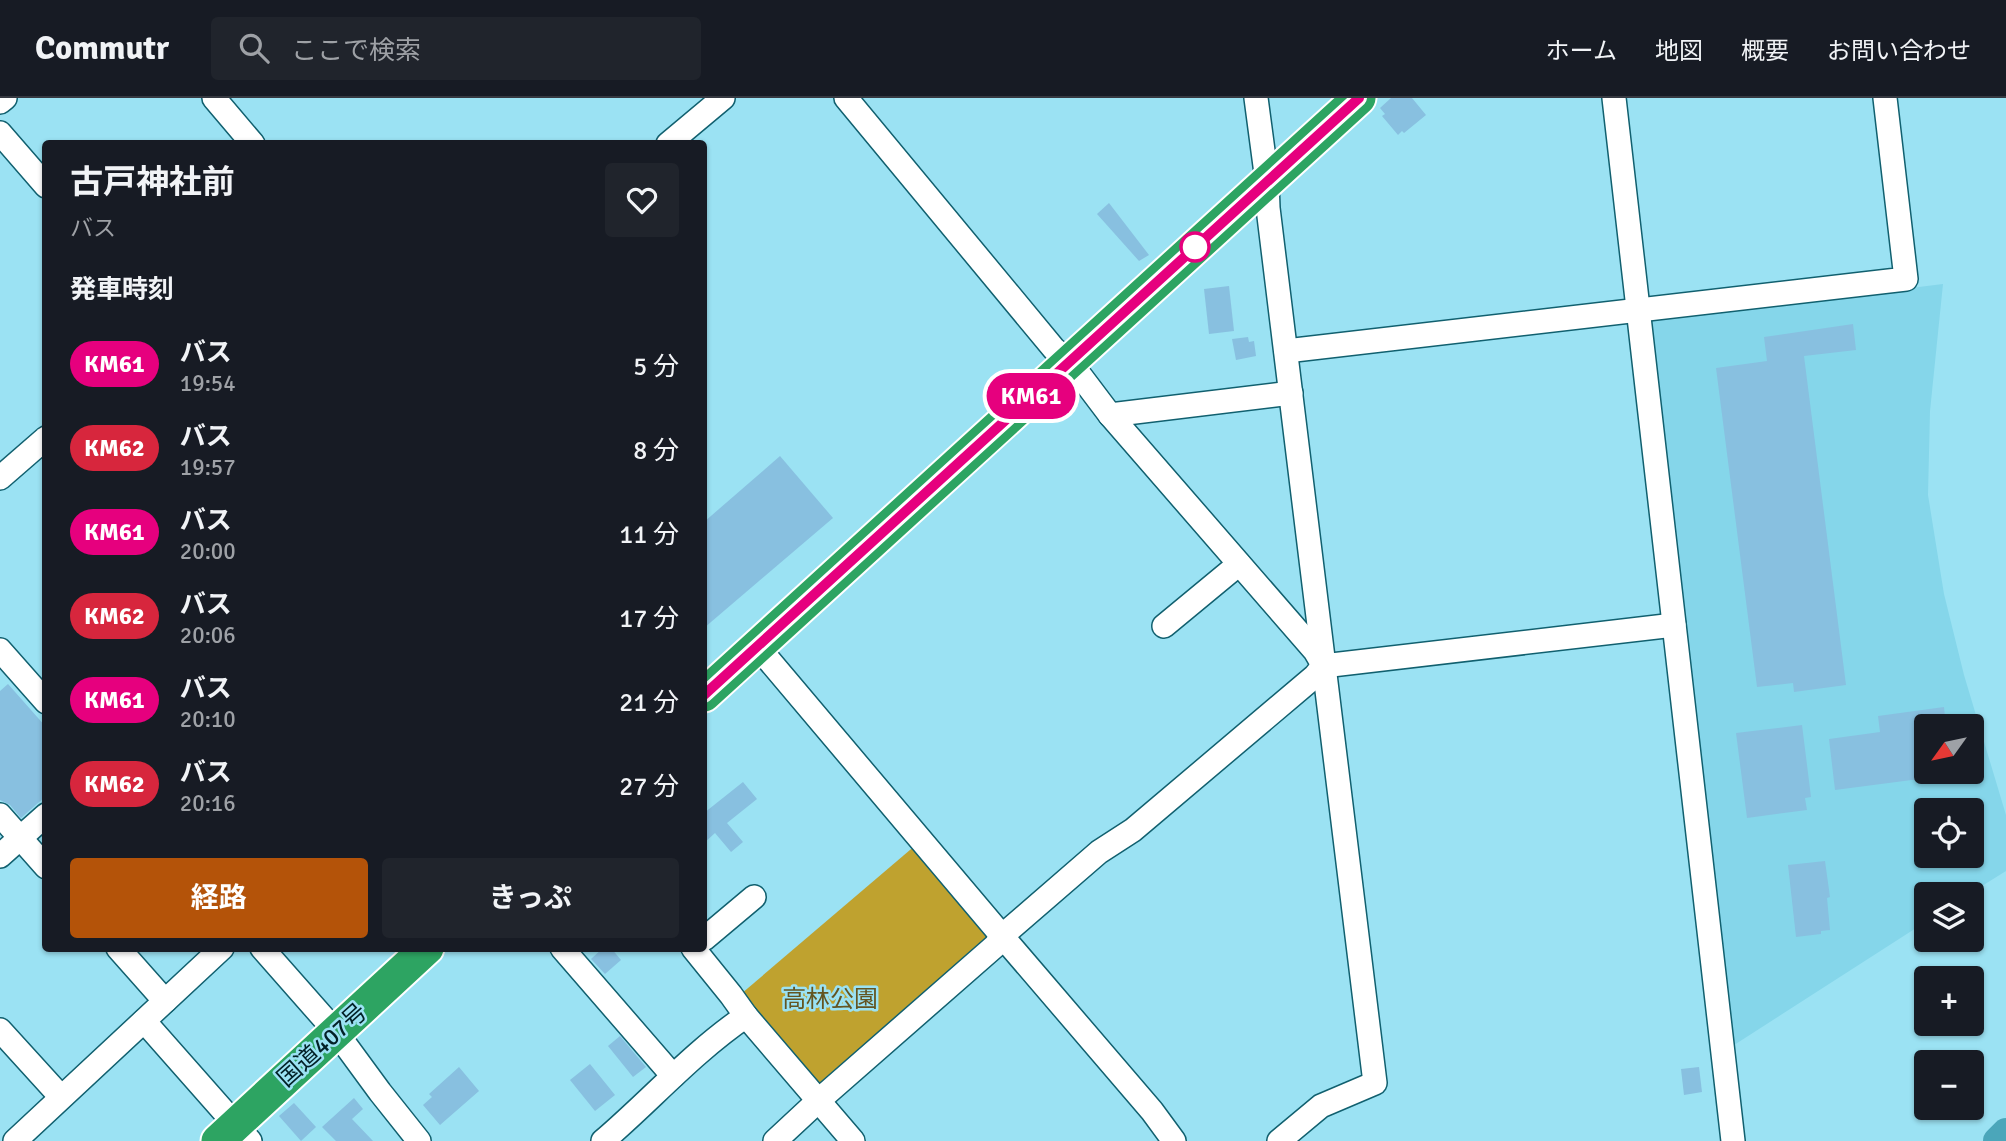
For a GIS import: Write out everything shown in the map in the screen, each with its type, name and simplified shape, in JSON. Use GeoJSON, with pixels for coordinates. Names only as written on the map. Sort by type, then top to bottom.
{"type":"FeatureCollection","features":[{"type":"Feature","properties":{"kind":"highway"},"geometry":{"type":"LineString","coordinates":[[707,687],[757,646],[1359,98]]}},
{"type":"Feature","properties":{"kind":"highway","name":"国道407号"},"geometry":{"type":"LineString","coordinates":[[234,1136],[336,1032],[423,952]]}},
{"type":"Feature","properties":{"kind":"street"},"geometry":{"type":"LineString","coordinates":[[0,102],[5,98]]}},
{"type":"Feature","properties":{"kind":"street"},"geometry":{"type":"LineString","coordinates":[[214,98],[250,140]]}},
{"type":"Feature","properties":{"kind":"street"},"geometry":{"type":"LineString","coordinates":[[673,140],[723,98]]}},
{"type":"Feature","properties":{"kind":"street"},"geometry":{"type":"LineString","coordinates":[[846,98],[1054,349],[1070,362],[1110,415],[1314,651],[1324,666]]}},
{"type":"Feature","properties":{"kind":"street"},"geometry":{"type":"LineString","coordinates":[[1256,98],[1375,1083],[1321,1106],[1279,1141]]}},
{"type":"Feature","properties":{"kind":"street"},"geometry":{"type":"LineString","coordinates":[[1614,98],[1733,1141]]}},
{"type":"Feature","properties":{"kind":"street"},"geometry":{"type":"LineString","coordinates":[[1286,351],[1906,279],[1885,98]]}},
{"type":"Feature","properties":{"kind":"street"},"geometry":{"type":"LineString","coordinates":[[0,133],[42,181]]}},
{"type":"Feature","properties":{"kind":"street"},"geometry":{"type":"LineString","coordinates":[[1110,415],[1291,393]]}},
{"type":"Feature","properties":{"kind":"street"},"geometry":{"type":"LineString","coordinates":[[0,478],[42,441]]}},
{"type":"Feature","properties":{"kind":"street"},"geometry":{"type":"LineString","coordinates":[[1164,626],[1239,564]]}},
{"type":"Feature","properties":{"kind":"street"},"geometry":{"type":"LineString","coordinates":[[775,1141],[1099,852],[1133,830],[1324,666],[1674,625]]}},
{"type":"Feature","properties":{"kind":"street"},"geometry":{"type":"LineString","coordinates":[[757,646],[1152,1111],[1174,1141]]}},
{"type":"Feature","properties":{"kind":"street"},"geometry":{"type":"LineString","coordinates":[[0,650],[42,690]]}},
{"type":"Feature","properties":{"kind":"street"},"geometry":{"type":"LineString","coordinates":[[0,815],[42,863]]}},
{"type":"Feature","properties":{"kind":"street"},"geometry":{"type":"LineString","coordinates":[[0,856],[42,819]]}},
{"type":"Feature","properties":{"kind":"street"},"geometry":{"type":"LineString","coordinates":[[707,936],[754,897]]}},
{"type":"Feature","properties":{"kind":"street"},"geometry":{"type":"LineString","coordinates":[[122,952],[165,1001]]}},
{"type":"Feature","properties":{"kind":"street"},"geometry":{"type":"LineString","coordinates":[[15,1141],[218,952]]}},
{"type":"Feature","properties":{"kind":"street"},"geometry":{"type":"LineString","coordinates":[[266,952],[336,1032],[419,1141]]}},
{"type":"Feature","properties":{"kind":"street"},"geometry":{"type":"LineString","coordinates":[[565,952],[673,1076]]}},
{"type":"Feature","properties":{"kind":"street"},"geometry":{"type":"LineString","coordinates":[[696,952],[746,1016],[853,1141]]}},
{"type":"Feature","properties":{"kind":"street"},"geometry":{"type":"LineString","coordinates":[[603,1141],[673,1076],[746,1016]]}},
{"type":"Feature","properties":{"kind":"street"},"geometry":{"type":"LineString","coordinates":[[144,1021],[234,1136]]}},
{"type":"Feature","properties":{"kind":"street"},"geometry":{"type":"LineString","coordinates":[[0,1030],[61,1097]]}},
{"type":"Feature","properties":{"kind":"shaded area"},"geometry":{"type":"Polygon","coordinates":[[[1943,284],[1930,411],[1928,495],[1944,594],[1976,714],[1914,714],[1914,784],[1984,784],[1984,742],[2006,815],[2006,871],[1984,885],[1984,882],[1914,882],[1914,929],[1731,1047],[1648,326],[1652,320],[1943,284]]]}},
{"type":"Feature","properties":{"kind":"green space","name":"高林公園"},"geometry":{"type":"Polygon","coordinates":[[[917,844],[991,934],[988,940],[824,1086],[818,1085],[741,994],[917,844]]]}},
{"type":"Feature","properties":{"kind":"building"},"geometry":{"type":"Polygon","coordinates":[[[1391,98],[1412,98],[1426,115],[1398,135],[1382,116],[1385,114],[1380,108],[1391,98]]]}},
{"type":"Feature","properties":{"kind":"building"},"geometry":{"type":"Polygon","coordinates":[[[1109,203],[1149,255],[1139,261],[1097,214],[1109,203]]]}},
{"type":"Feature","properties":{"kind":"building"},"geometry":{"type":"Polygon","coordinates":[[[1229,286],[1234,331],[1209,334],[1204,289],[1229,286]]]}},
{"type":"Feature","properties":{"kind":"building"},"geometry":{"type":"Polygon","coordinates":[[[1853,324],[1856,350],[1804,356],[1846,685],[1794,692],[1793,683],[1757,687],[1716,368],[1767,361],[1764,337],[1853,324]]]}},
{"type":"Feature","properties":{"kind":"building"},"geometry":{"type":"Polygon","coordinates":[[[1248,337],[1249,342],[1254,341],[1256,356],[1236,360],[1232,339],[1248,337]]]}},
{"type":"Feature","properties":{"kind":"building"},"geometry":{"type":"Polygon","coordinates":[[[780,456],[833,518],[707,625],[707,519],[780,456]]]}},
{"type":"Feature","properties":{"kind":"building"},"geometry":{"type":"Polygon","coordinates":[[[8,684],[42,722],[42,800],[21,818],[10,805],[0,800],[0,691],[8,684]]]}},
{"type":"Feature","properties":{"kind":"building"},"geometry":{"type":"Polygon","coordinates":[[[1944,707],[1945,714],[1914,714],[1914,780],[1835,790],[1829,739],[1880,732],[1878,716],[1944,707]]]}},
{"type":"Feature","properties":{"kind":"building"},"geometry":{"type":"Polygon","coordinates":[[[1802,725],[1811,797],[1805,798],[1807,810],[1747,818],[1736,733],[1802,725]]]}},
{"type":"Feature","properties":{"kind":"building"},"geometry":{"type":"Polygon","coordinates":[[[743,782],[757,799],[727,823],[743,842],[731,852],[715,833],[707,840],[707,811],[743,782]]]}},
{"type":"Feature","properties":{"kind":"building"},"geometry":{"type":"Polygon","coordinates":[[[1825,861],[1830,897],[1827,898],[1830,930],[1821,931],[1821,934],[1796,937],[1788,865],[1825,861]]]}},
{"type":"Feature","properties":{"kind":"building"},"geometry":{"type":"Polygon","coordinates":[[[599,952],[614,952],[621,960],[605,974],[591,959],[599,952]]]}},
{"type":"Feature","properties":{"kind":"building"},"geometry":{"type":"Polygon","coordinates":[[[620,1036],[646,1067],[633,1077],[608,1046],[620,1036]]]}},
{"type":"Feature","properties":{"kind":"building"},"geometry":{"type":"Polygon","coordinates":[[[590,1064],[615,1095],[595,1111],[570,1080],[590,1064]]]}},
{"type":"Feature","properties":{"kind":"building"},"geometry":{"type":"Polygon","coordinates":[[[459,1067],[479,1091],[440,1125],[423,1105],[432,1097],[429,1094],[459,1067]]]}},
{"type":"Feature","properties":{"kind":"building"},"geometry":{"type":"Polygon","coordinates":[[[1699,1067],[1702,1092],[1684,1095],[1681,1069],[1699,1067]]]}},
{"type":"Feature","properties":{"kind":"building"},"geometry":{"type":"Polygon","coordinates":[[[354,1098],[363,1109],[352,1119],[373,1141],[336,1141],[322,1127],[354,1098]]]}},
{"type":"Feature","properties":{"kind":"building"},"geometry":{"type":"Polygon","coordinates":[[[294,1103],[316,1127],[301,1141],[279,1116],[294,1103]]]}},
{"type":"Feature","properties":{"kind":"waterway"},"geometry":{"type":"LineString","coordinates":[[1997,1141],[2006,1132]]}},
{"type":"Feature","properties":{"kind":"bus line","name":"KM61"},"geometry":{"type":"LineString","coordinates":[[707,692],[1359,98]]}}]}
